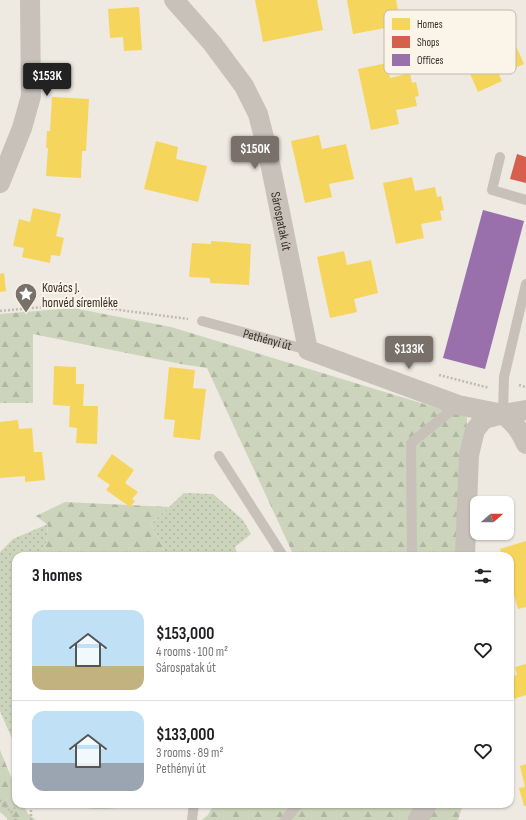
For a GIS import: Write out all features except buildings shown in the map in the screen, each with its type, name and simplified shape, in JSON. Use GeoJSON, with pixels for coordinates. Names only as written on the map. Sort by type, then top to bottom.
{"type":"FeatureCollection","features":[{"type":"Feature","properties":{"kind":"street"},"geometry":{"type":"LineString","coordinates":[[0,183],[22,128],[31,96],[30,0]]}},
{"type":"Feature","properties":{"kind":"street","name":"Sárospatak út"},"geometry":{"type":"LineString","coordinates":[[174,0],[212,43],[244,86],[258,114],[270,160],[308,350]]}},
{"type":"Feature","properties":{"kind":"street","name":"Pethényi út"},"geometry":{"type":"LineString","coordinates":[[308,350],[458,405],[503,414],[526,410]]}},
{"type":"Feature","properties":{"kind":"street"},"geometry":{"type":"LineString","coordinates":[[465,552],[469,455],[475,430],[484,419],[503,414],[515,424],[526,444]]}},
{"type":"Feature","properties":{"kind":"street"},"geometry":{"type":"LineString","coordinates":[[418,820],[425,808]]}},
{"type":"Feature","properties":{"kind":"lane"},"geometry":{"type":"LineString","coordinates":[[500,158],[492,190],[526,200]]}},
{"type":"Feature","properties":{"kind":"lane"},"geometry":{"type":"LineString","coordinates":[[503,414],[504,377],[526,284]]}},
{"type":"Feature","properties":{"kind":"lane","name":"Pethényi út"},"geometry":{"type":"LineString","coordinates":[[202,321],[308,350]]}},
{"type":"Feature","properties":{"kind":"lane"},"geometry":{"type":"LineString","coordinates":[[412,552],[412,443],[458,405]]}},
{"type":"Feature","properties":{"kind":"lane"},"geometry":{"type":"LineString","coordinates":[[219,456],[279,552]]}},
{"type":"Feature","properties":{"kind":"lane"},"geometry":{"type":"LineString","coordinates":[[192,820],[194,808]]}},
{"type":"Feature","properties":{"kind":"lane"},"geometry":{"type":"LineString","coordinates":[[285,820],[295,808]]}},
{"type":"Feature","properties":{"kind":"path"},"geometry":{"type":"LineString","coordinates":[[0,311],[75,304],[202,321]]}},
{"type":"Feature","properties":{"kind":"path"},"geometry":{"type":"LineString","coordinates":[[0,800],[16,820]]}},
{"type":"Feature","properties":{"kind":"path"},"geometry":{"type":"LineString","coordinates":[[11,812],[14,808]]}},
{"type":"Feature","properties":{"kind":"path"},"geometry":{"type":"LineString","coordinates":[[30,820],[31,808]]}},
{"type":"Feature","properties":{"kind":"green space"},"geometry":{"type":"Polygon","coordinates":[[[73,308],[171,327],[467,417],[459,552],[292,552],[207,368],[33,334],[33,403],[0,403],[0,314],[73,308]]]}},
{"type":"Feature","properties":{"kind":"green space"},"geometry":{"type":"Polygon","coordinates":[[[184,493],[213,494],[243,520],[251,534],[235,547],[237,552],[163,552],[164,549],[151,524],[184,493]]]}},
{"type":"Feature","properties":{"kind":"green space"},"geometry":{"type":"Polygon","coordinates":[[[65,502],[169,507],[151,524],[164,549],[163,552],[45,552],[48,525],[36,516],[65,502]]]}},
{"type":"Feature","properties":{"kind":"green space"},"geometry":{"type":"Polygon","coordinates":[[[48,524],[45,552],[12,552],[12,739],[0,711],[0,552],[13,539],[48,524]]]}},
{"type":"Feature","properties":{"kind":"green space"},"geometry":{"type":"Polygon","coordinates":[[[0,750],[12,779],[12,808],[25,808],[28,814],[36,820],[7,820],[7,818],[0,812],[0,750]]]}},
{"type":"Feature","properties":{"kind":"green space"},"geometry":{"type":"Polygon","coordinates":[[[87,808],[116,808],[97,809],[87,808]]]}},
{"type":"Feature","properties":{"kind":"green space"},"geometry":{"type":"Polygon","coordinates":[[[212,808],[462,808],[458,820],[202,820],[208,815],[212,808]]]}},
{"type":"Feature","properties":{"kind":"place","name":"Kovács J. honvéd síremléke"},"geometry":{"type":"Point","coordinates":[26,314]}}]}
